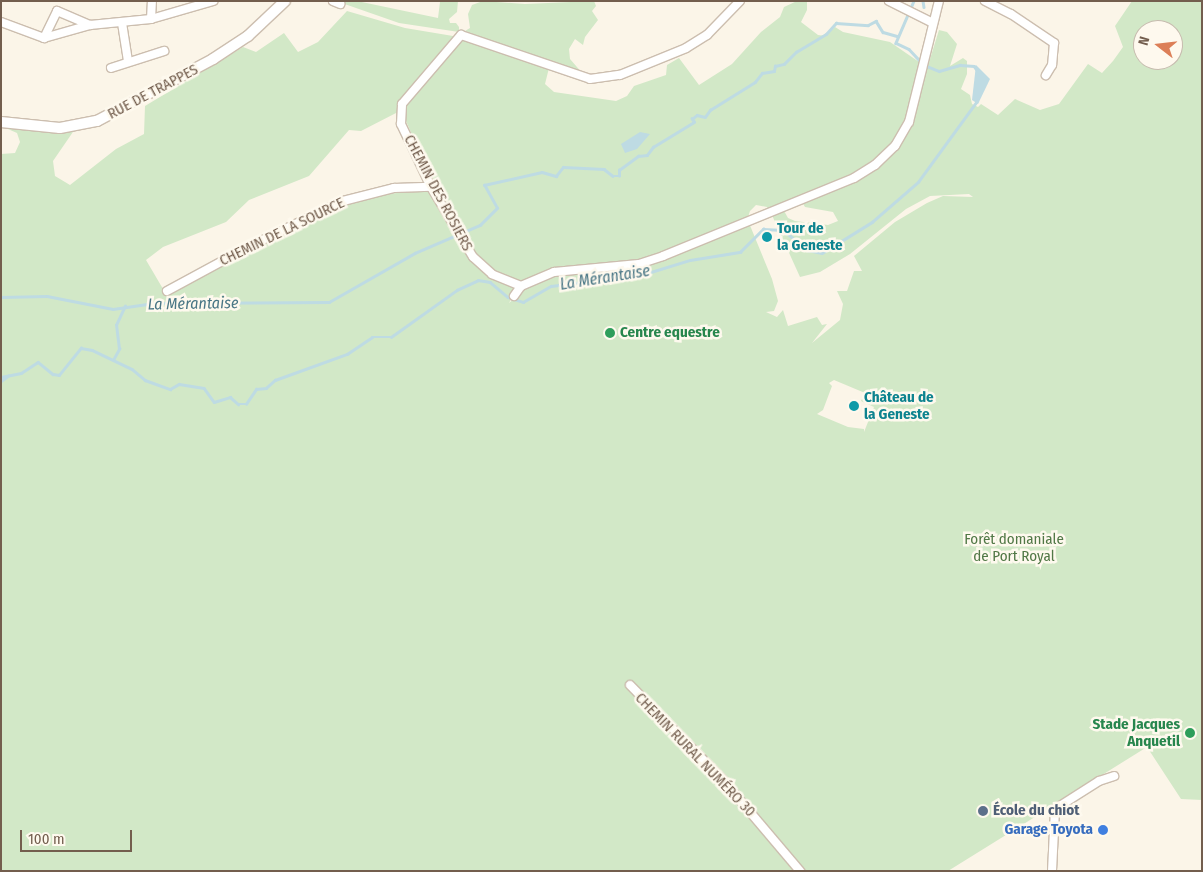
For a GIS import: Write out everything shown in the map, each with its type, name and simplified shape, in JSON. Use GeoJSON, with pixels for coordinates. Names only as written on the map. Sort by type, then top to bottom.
{"type":"FeatureCollection","features":[{"type":"Feature","properties":{"kind":"street"},"geometry":{"type":"LineString","coordinates":[[44,38],[56,11],[57,1]]}},
{"type":"Feature","properties":{"kind":"street"},"geometry":{"type":"LineString","coordinates":[[151,19],[152,1]]}},
{"type":"Feature","properties":{"kind":"street"},"geometry":{"type":"LineString","coordinates":[[1,22],[44,38],[90,25],[151,19],[213,1]]}},
{"type":"Feature","properties":{"kind":"street","name":"CHEMIN DES ROSIERS"},"geometry":{"type":"LineString","coordinates":[[521,286],[492,274],[473,256],[431,187],[401,124],[400,110],[462,35],[590,79],[620,75],[686,48],[707,35],[740,1]]}},
{"type":"Feature","properties":{"kind":"street"},"geometry":{"type":"LineString","coordinates":[[889,1],[933,23]]}},
{"type":"Feature","properties":{"kind":"street"},"geometry":{"type":"LineString","coordinates":[[514,296],[521,286],[554,272],[610,268],[647,261],[854,178],[885,156],[903,134],[913,110],[939,1]]}},
{"type":"Feature","properties":{"kind":"street"},"geometry":{"type":"LineString","coordinates":[[984,1],[1011,14],[1054,43],[1052,65],[1046,75]]}},
{"type":"Feature","properties":{"kind":"street","name":"RUE DE TRAPPES"},"geometry":{"type":"LineString","coordinates":[[1,122],[60,128],[97,121],[213,59],[248,36],[279,4]]}},
{"type":"Feature","properties":{"kind":"street"},"geometry":{"type":"LineString","coordinates":[[56,11],[90,25]]}},
{"type":"Feature","properties":{"kind":"street"},"geometry":{"type":"LineString","coordinates":[[122,23],[128,61]]}},
{"type":"Feature","properties":{"kind":"street"},"geometry":{"type":"LineString","coordinates":[[111,68],[164,51]]}},
{"type":"Feature","properties":{"kind":"street","name":"CHEMIN DE LA SOURCE"},"geometry":{"type":"LineString","coordinates":[[167,292],[250,246],[344,201],[394,188],[431,187]]}},
{"type":"Feature","properties":{"kind":"street","name":"CHEMIN RURAL NUMÉRO 30"},"geometry":{"type":"LineString","coordinates":[[630,685],[722,780],[800,871]]}},
{"type":"Feature","properties":{"kind":"street"},"geometry":{"type":"LineString","coordinates":[[1052,871],[1055,809],[1099,780],[1114,776]]}},
{"type":"Feature","properties":{"kind":"green space"},"geometry":{"type":"Polygon","coordinates":[[[336,1],[357,1],[438,18],[440,2],[458,1],[457,12],[449,19],[450,23],[456,23],[459,27],[459,32],[399,23],[336,1]]]}},
{"type":"Feature","properties":{"kind":"green space"},"geometry":{"type":"Polygon","coordinates":[[[483,1],[525,4],[594,1],[596,6],[592,11],[598,20],[585,37],[583,45],[575,39],[569,49],[570,59],[583,74],[465,31],[470,28],[468,14],[472,5],[483,1]]]}},
{"type":"Feature","properties":{"kind":"green space"},"geometry":{"type":"Polygon","coordinates":[[[797,1],[807,1],[807,10],[801,22],[818,35],[826,36],[835,27],[843,32],[890,42],[922,64],[908,119],[890,148],[860,172],[769,211],[767,207],[756,205],[750,211],[747,220],[644,260],[553,271],[520,284],[492,271],[474,255],[434,185],[402,112],[403,105],[461,38],[549,68],[545,84],[554,92],[616,101],[627,96],[634,86],[666,75],[667,65],[679,58],[699,85],[732,64],[761,32],[780,17],[784,7],[797,1]]]}},
{"type":"Feature","properties":{"kind":"green space","name":"Forêt domaniale de Port Royal"},"geometry":{"type":"Polygon","coordinates":[[[1132,1],[1202,1],[1202,800],[1181,799],[1147,747],[948,871],[1,871],[1,154],[15,153],[20,142],[17,133],[1,126],[75,129],[53,161],[55,176],[70,185],[116,149],[144,134],[145,106],[243,47],[256,52],[284,33],[298,52],[318,42],[347,11],[405,28],[459,37],[398,112],[361,131],[349,130],[309,176],[249,200],[226,222],[163,247],[146,260],[166,294],[343,203],[428,187],[470,257],[518,287],[509,303],[534,282],[561,273],[637,266],[749,223],[772,279],[778,301],[774,311],[766,312],[777,317],[783,310],[788,326],[817,317],[822,325],[827,324],[812,343],[840,320],[843,304],[837,291],[847,291],[854,271],[862,271],[854,256],[895,222],[927,203],[943,196],[973,197],[969,194],[930,196],[906,209],[850,254],[820,272],[800,277],[771,213],[783,209],[788,218],[795,221],[828,225],[838,221],[833,212],[805,207],[802,202],[852,183],[907,133],[939,30],[947,32],[957,44],[950,66],[963,58],[967,61],[967,74],[961,89],[970,95],[972,104],[978,107],[981,104],[998,115],[1015,99],[1040,110],[1059,104],[1088,64],[1102,73],[1123,47],[1115,26],[1132,1]],[[834,380],[829,383],[832,386],[823,410],[817,414],[848,427],[864,429],[864,432],[874,407],[861,401],[865,393],[834,380]]]}},
{"type":"Feature","properties":{"kind":"water"},"geometry":{"type":"Polygon","coordinates":[[[976,65],[990,79],[978,104],[972,100],[976,65]]]}},
{"type":"Feature","properties":{"kind":"water"},"geometry":{"type":"Polygon","coordinates":[[[640,132],[650,134],[637,149],[625,153],[621,144],[640,132]]]}},
{"type":"Feature","properties":{"kind":"waterway","name":"La Mérantaise"},"geometry":{"type":"LineString","coordinates":[[914,1],[896,43],[909,49],[924,65],[939,71],[960,65],[974,66],[977,70]]}},
{"type":"Feature","properties":{"kind":"waterway"},"geometry":{"type":"LineString","coordinates":[[923,1],[924,7]]}},
{"type":"Feature","properties":{"kind":"waterway","name":"La Mérantaise"},"geometry":{"type":"LineString","coordinates":[[1,297],[47,296],[113,309],[154,303],[329,302],[415,253],[480,225],[497,208],[484,185],[542,172],[556,176],[563,167],[604,169],[613,176],[619,176],[619,170],[638,156],[647,155],[653,147],[694,122],[692,119],[697,115],[705,117],[710,110],[755,82],[762,73],[774,71],[775,66],[784,64],[796,52],[826,34],[836,23],[868,25],[876,21],[883,32],[897,36]]}},
{"type":"Feature","properties":{"kind":"waterway","name":"La Mérantaise"},"geometry":{"type":"LineString","coordinates":[[1,377],[21,373],[38,362],[53,374],[59,375],[81,348],[92,350],[132,369],[145,380],[170,389],[179,384],[204,388],[214,402],[230,397],[238,404],[246,404],[256,389],[266,388],[275,380],[347,354],[372,337],[391,337],[457,290],[478,280],[490,282],[508,297],[523,302],[551,286],[641,275],[690,260],[740,252],[763,229],[783,230],[808,250],[822,253],[872,222],[918,182],[977,101]]}},
{"type":"Feature","properties":{"kind":"waterway","name":"La Mérantaise"},"geometry":{"type":"LineString","coordinates":[[113,360],[119,349],[116,325],[125,306]]}},
{"type":"Feature","properties":{"kind":"waterway","name":"La Mérantaise"},"geometry":{"type":"LineString","coordinates":[[1,381],[8,376]]}},
{"type":"Feature","properties":{"kind":"place","name":"Tour de la Geneste"},"geometry":{"type":"Point","coordinates":[767,237]}},
{"type":"Feature","properties":{"kind":"place","name":"Centre equestre"},"geometry":{"type":"Point","coordinates":[610,333]}},
{"type":"Feature","properties":{"kind":"place","name":"Château de la Geneste"},"geometry":{"type":"Point","coordinates":[854,406]}},
{"type":"Feature","properties":{"kind":"place","name":"Stade Jacques Anquetil"},"geometry":{"type":"Point","coordinates":[1190,733]}},
{"type":"Feature","properties":{"kind":"place","name":"École du chiot"},"geometry":{"type":"Point","coordinates":[983,811]}},
{"type":"Feature","properties":{"kind":"place","name":"Garage Toyota"},"geometry":{"type":"Point","coordinates":[1103,830]}}]}
